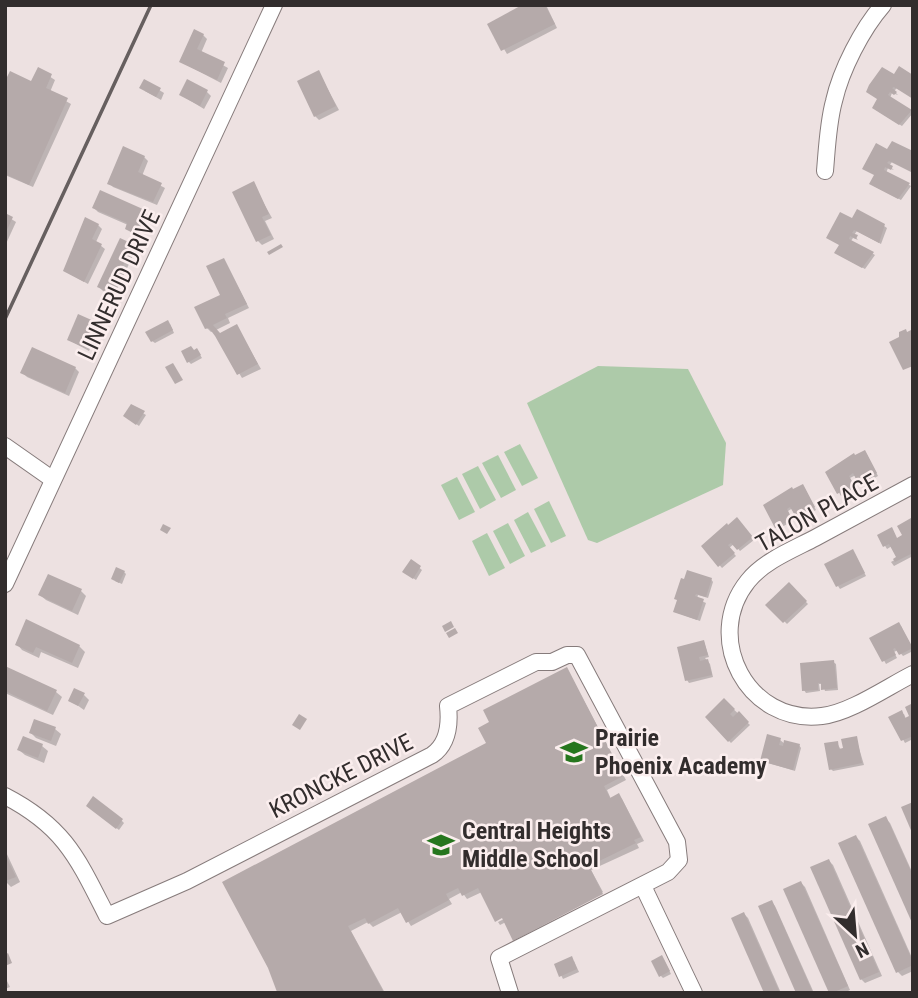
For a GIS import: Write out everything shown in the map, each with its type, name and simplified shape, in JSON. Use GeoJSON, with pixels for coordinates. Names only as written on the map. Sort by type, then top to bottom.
{"type":"FeatureCollection","features":[{"type":"Feature","properties":{"kind":"street","name":"LINNERUD DRIVE"},"geometry":{"type":"LineString","coordinates":[[5,584],[274,5]]}},
{"type":"Feature","properties":{"kind":"street"},"geometry":{"type":"LineString","coordinates":[[825,171],[833,102],[842,75],[874,16],[883,5]]}},
{"type":"Feature","properties":{"kind":"street"},"geometry":{"type":"LineString","coordinates":[[5,446],[52,479]]}},
{"type":"Feature","properties":{"kind":"street","name":"TALON PLACE"},"geometry":{"type":"LineString","coordinates":[[913,485],[771,562],[749,580],[737,598],[730,619],[730,645],[737,670],[745,683],[761,699],[802,716],[822,716],[842,711],[913,674]]}},
{"type":"Feature","properties":{"kind":"street","name":"KRONCKE DRIVE"},"geometry":{"type":"LineString","coordinates":[[5,796],[38,815],[62,836],[107,916],[187,881],[432,755],[445,740],[449,719],[448,706],[536,662],[552,662],[577,655],[583,661],[677,842],[679,860],[668,872],[643,886],[499,958],[510,993]]}},
{"type":"Feature","properties":{"kind":"street"},"geometry":{"type":"LineString","coordinates":[[643,886],[694,993]]}},
{"type":"Feature","properties":{"kind":"green space"},"geometry":{"type":"Polygon","coordinates":[[[598,366],[688,369],[726,443],[723,485],[597,543],[588,540],[527,403],[598,366]]]}},
{"type":"Feature","properties":{"kind":"green space"},"geometry":{"type":"Polygon","coordinates":[[[520,444],[538,478],[522,486],[504,452],[520,444]]]}},
{"type":"Feature","properties":{"kind":"green space"},"geometry":{"type":"Polygon","coordinates":[[[498,455],[516,490],[501,498],[482,463],[498,455]]]}},
{"type":"Feature","properties":{"kind":"green space"},"geometry":{"type":"Polygon","coordinates":[[[478,466],[496,500],[480,509],[462,474],[478,466]]]}},
{"type":"Feature","properties":{"kind":"green space"},"geometry":{"type":"Polygon","coordinates":[[[457,477],[475,512],[459,520],[441,485],[457,477]]]}},
{"type":"Feature","properties":{"kind":"green space"},"geometry":{"type":"Polygon","coordinates":[[[549,501],[566,536],[551,543],[534,509],[549,501]]]}},
{"type":"Feature","properties":{"kind":"green space"},"geometry":{"type":"Polygon","coordinates":[[[528,512],[546,546],[531,553],[514,520],[528,512]]]}},
{"type":"Feature","properties":{"kind":"green space"},"geometry":{"type":"Polygon","coordinates":[[[508,523],[525,556],[510,564],[493,531],[508,523]]]}},
{"type":"Feature","properties":{"kind":"green space"},"geometry":{"type":"Polygon","coordinates":[[[487,533],[505,568],[489,576],[472,541],[487,533]]]}},
{"type":"Feature","properties":{"kind":"building"},"geometry":{"type":"Polygon","coordinates":[[[522,5],[545,5],[555,24],[501,51],[487,24],[522,5]]]}},
{"type":"Feature","properties":{"kind":"building"},"geometry":{"type":"Polygon","coordinates":[[[194,29],[204,34],[197,49],[225,62],[217,80],[179,62],[194,29]]]}},
{"type":"Feature","properties":{"kind":"building"},"geometry":{"type":"Polygon","coordinates":[[[899,66],[913,75],[913,99],[894,87],[892,88],[897,92],[894,95],[890,92],[888,95],[912,110],[899,125],[872,108],[877,99],[866,92],[882,67],[894,74],[899,66]]]}},
{"type":"Feature","properties":{"kind":"building"},"geometry":{"type":"Polygon","coordinates":[[[38,67],[52,74],[46,88],[68,98],[29,185],[5,174],[5,81],[10,71],[31,81],[38,67]]]}},
{"type":"Feature","properties":{"kind":"building"},"geometry":{"type":"Polygon","coordinates":[[[319,70],[336,106],[314,117],[297,81],[319,70]]]}},
{"type":"Feature","properties":{"kind":"building"},"geometry":{"type":"Polygon","coordinates":[[[144,79],[161,88],[156,97],[139,88],[144,79]]]}},
{"type":"Feature","properties":{"kind":"building"},"geometry":{"type":"Polygon","coordinates":[[[187,79],[208,90],[200,106],[179,95],[187,79]]]}},
{"type":"Feature","properties":{"kind":"building"},"geometry":{"type":"Polygon","coordinates":[[[892,141],[913,151],[913,173],[889,161],[887,163],[893,166],[891,170],[885,167],[884,170],[910,183],[898,199],[869,184],[874,175],[862,169],[876,143],[887,149],[892,141]]]}},
{"type":"Feature","properties":{"kind":"building"},"geometry":{"type":"Polygon","coordinates":[[[123,146],[145,156],[138,172],[162,183],[153,202],[107,184],[123,146]]]}},
{"type":"Feature","properties":{"kind":"building"},"geometry":{"type":"Polygon","coordinates":[[[254,181],[269,214],[262,217],[271,235],[256,242],[232,192],[254,181]]]}},
{"type":"Feature","properties":{"kind":"building"},"geometry":{"type":"Polygon","coordinates":[[[100,190],[145,210],[135,234],[125,229],[127,223],[92,208],[100,190]]]}},
{"type":"Feature","properties":{"kind":"building"},"geometry":{"type":"Polygon","coordinates":[[[857,209],[885,224],[879,243],[854,230],[852,233],[858,235],[856,239],[850,236],[849,239],[874,252],[862,268],[834,253],[839,245],[826,238],[840,212],[852,218],[857,209]]]}},
{"type":"Feature","properties":{"kind":"building"},"geometry":{"type":"Polygon","coordinates":[[[5,213],[13,217],[5,234],[5,213]]]}},
{"type":"Feature","properties":{"kind":"building"},"geometry":{"type":"Polygon","coordinates":[[[85,217],[99,224],[92,239],[102,244],[84,282],[63,271],[85,217]]]}},
{"type":"Feature","properties":{"kind":"building"},"geometry":{"type":"Polygon","coordinates":[[[120,238],[133,244],[110,293],[97,287],[120,238]]]}},
{"type":"Feature","properties":{"kind":"building"},"geometry":{"type":"Polygon","coordinates":[[[281,244],[283,247],[269,255],[267,252],[281,244]]]}},
{"type":"Feature","properties":{"kind":"building"},"geometry":{"type":"Polygon","coordinates":[[[224,258],[247,304],[225,314],[227,318],[213,325],[220,333],[237,324],[258,364],[237,375],[215,336],[209,328],[205,329],[194,307],[220,295],[206,266],[224,258]]]}},
{"type":"Feature","properties":{"kind":"building"},"geometry":{"type":"Polygon","coordinates":[[[78,314],[96,322],[85,348],[67,340],[78,314]]]}},
{"type":"Feature","properties":{"kind":"building"},"geometry":{"type":"Polygon","coordinates":[[[168,320],[173,330],[151,342],[145,332],[168,320]]]}},
{"type":"Feature","properties":{"kind":"building"},"geometry":{"type":"Polygon","coordinates":[[[906,329],[907,332],[913,329],[913,366],[903,370],[889,342],[899,337],[899,332],[906,329]]]}},
{"type":"Feature","properties":{"kind":"building"},"geometry":{"type":"Polygon","coordinates":[[[191,346],[194,350],[197,348],[201,355],[187,363],[181,351],[191,346]]]}},
{"type":"Feature","properties":{"kind":"building"},"geometry":{"type":"Polygon","coordinates":[[[32,347],[76,367],[65,393],[20,373],[32,347]]]}},
{"type":"Feature","properties":{"kind":"building"},"geometry":{"type":"Polygon","coordinates":[[[173,363],[183,380],[175,384],[165,367],[173,363]]]}},
{"type":"Feature","properties":{"kind":"building"},"geometry":{"type":"Polygon","coordinates":[[[131,404],[145,411],[136,425],[123,416],[131,404]]]}},
{"type":"Feature","properties":{"kind":"building"},"geometry":{"type":"Polygon","coordinates":[[[865,450],[877,473],[858,483],[853,473],[849,476],[854,485],[837,494],[825,472],[854,453],[855,455],[865,450]]]}},
{"type":"Feature","properties":{"kind":"building"},"geometry":{"type":"Polygon","coordinates":[[[803,484],[815,507],[796,517],[790,507],[787,509],[792,519],[775,528],[763,505],[792,487],[793,489],[803,484]]]}},
{"type":"Feature","properties":{"kind":"building"},"geometry":{"type":"Polygon","coordinates":[[[737,517],[753,537],[737,550],[731,543],[728,545],[735,553],[718,567],[701,546],[737,517]]]}},
{"type":"Feature","properties":{"kind":"building"},"geometry":{"type":"Polygon","coordinates":[[[911,518],[913,553],[895,562],[893,559],[896,557],[889,544],[883,547],[877,535],[892,527],[897,538],[902,535],[897,526],[911,518]]]}},
{"type":"Feature","properties":{"kind":"building"},"geometry":{"type":"Polygon","coordinates":[[[163,524],[171,528],[167,534],[160,530],[163,524]]]}},
{"type":"Feature","properties":{"kind":"building"},"geometry":{"type":"Polygon","coordinates":[[[853,549],[865,573],[836,587],[824,564],[853,549]]]}},
{"type":"Feature","properties":{"kind":"building"},"geometry":{"type":"Polygon","coordinates":[[[411,559],[421,566],[413,579],[402,572],[411,559]]]}},
{"type":"Feature","properties":{"kind":"building"},"geometry":{"type":"Polygon","coordinates":[[[116,567],[125,571],[119,583],[111,579],[116,567]]]}},
{"type":"Feature","properties":{"kind":"building"},"geometry":{"type":"Polygon","coordinates":[[[687,570],[712,578],[706,597],[695,596],[704,599],[697,620],[673,612],[681,578],[684,579],[687,570]]]}},
{"type":"Feature","properties":{"kind":"building"},"geometry":{"type":"Polygon","coordinates":[[[48,574],[82,589],[72,611],[38,595],[48,574]]]}},
{"type":"Feature","properties":{"kind":"building"},"geometry":{"type":"Polygon","coordinates":[[[789,582],[807,601],[783,623],[765,605],[789,582]]]}},
{"type":"Feature","properties":{"kind":"building"},"geometry":{"type":"Polygon","coordinates":[[[26,619],[80,645],[72,663],[36,647],[33,653],[15,645],[26,619]]]}},
{"type":"Feature","properties":{"kind":"building"},"geometry":{"type":"Polygon","coordinates":[[[451,621],[454,627],[445,632],[442,626],[451,621]]]}},
{"type":"Feature","properties":{"kind":"building"},"geometry":{"type":"Polygon","coordinates":[[[899,622],[913,648],[899,655],[895,648],[893,649],[896,655],[882,662],[869,638],[899,622]]]}},
{"type":"Feature","properties":{"kind":"building"},"geometry":{"type":"Polygon","coordinates":[[[455,628],[458,633],[449,638],[446,633],[455,628]]]}},
{"type":"Feature","properties":{"kind":"building"},"geometry":{"type":"Polygon","coordinates":[[[704,640],[708,655],[699,657],[700,661],[708,659],[712,675],[685,681],[677,647],[704,640]]]}},
{"type":"Feature","properties":{"kind":"building"},"geometry":{"type":"Polygon","coordinates":[[[834,660],[837,688],[821,690],[821,683],[818,683],[818,690],[802,691],[800,663],[834,660]]]}},
{"type":"Feature","properties":{"kind":"building"},"geometry":{"type":"Polygon","coordinates":[[[5,666],[57,690],[47,711],[5,691],[5,666]]]}},
{"type":"Feature","properties":{"kind":"building"},"geometry":{"type":"Polygon","coordinates":[[[567,667],[623,776],[604,786],[610,798],[619,793],[641,837],[634,840],[636,843],[589,866],[603,894],[513,941],[502,918],[495,922],[478,888],[462,896],[458,888],[446,894],[449,900],[406,923],[398,908],[368,924],[365,918],[348,926],[384,993],[277,992],[268,968],[222,882],[486,743],[478,728],[489,722],[483,710],[567,667]]]}},
{"type":"Feature","properties":{"kind":"building"},"geometry":{"type":"Polygon","coordinates":[[[74,688],[85,693],[78,706],[68,701],[74,688]]]}},
{"type":"Feature","properties":{"kind":"building"},"geometry":{"type":"Polygon","coordinates":[[[724,698],[735,709],[730,714],[733,717],[739,711],[749,722],[728,742],[705,717],[724,698]]]}},
{"type":"Feature","properties":{"kind":"building"},"geometry":{"type":"Polygon","coordinates":[[[913,703],[913,736],[901,741],[888,717],[902,710],[905,718],[909,716],[905,707],[913,703]]]}},
{"type":"Feature","properties":{"kind":"building"},"geometry":{"type":"Polygon","coordinates":[[[299,714],[307,719],[300,730],[292,725],[299,714]]]}},
{"type":"Feature","properties":{"kind":"building"},"geometry":{"type":"Polygon","coordinates":[[[34,719],[56,727],[51,741],[29,733],[34,719]]]}},
{"type":"Feature","properties":{"kind":"building"},"geometry":{"type":"Polygon","coordinates":[[[767,734],[781,738],[779,745],[783,746],[784,740],[800,744],[793,770],[760,761],[767,734]]]}},
{"type":"Feature","properties":{"kind":"building"},"geometry":{"type":"Polygon","coordinates":[[[23,736],[43,744],[38,758],[17,750],[23,736]]]}},
{"type":"Feature","properties":{"kind":"building"},"geometry":{"type":"Polygon","coordinates":[[[857,736],[862,763],[829,770],[824,743],[838,741],[839,749],[843,748],[841,739],[857,736]]]}},
{"type":"Feature","properties":{"kind":"building"},"geometry":{"type":"Polygon","coordinates":[[[93,796],[123,819],[116,829],[86,806],[93,796]]]}},
{"type":"Feature","properties":{"kind":"building"},"geometry":{"type":"Polygon","coordinates":[[[913,802],[913,835],[901,807],[913,802]]]}},
{"type":"Feature","properties":{"kind":"building"},"geometry":{"type":"Polygon","coordinates":[[[886,816],[913,876],[913,925],[868,824],[886,816]]]}},
{"type":"Feature","properties":{"kind":"building"},"geometry":{"type":"Polygon","coordinates":[[[856,835],[913,962],[913,965],[896,973],[838,843],[856,835]]]}},
{"type":"Feature","properties":{"kind":"building"},"geometry":{"type":"Polygon","coordinates":[[[5,854],[16,877],[5,881],[5,854]]]}},
{"type":"Feature","properties":{"kind":"building"},"geometry":{"type":"Polygon","coordinates":[[[829,859],[879,972],[860,980],[810,867],[829,859]]]}},
{"type":"Feature","properties":{"kind":"building"},"geometry":{"type":"Polygon","coordinates":[[[801,881],[848,986],[832,993],[829,993],[783,889],[801,881]]]}},
{"type":"Feature","properties":{"kind":"building"},"geometry":{"type":"Polygon","coordinates":[[[772,900],[813,993],[796,993],[758,906],[772,900]]]}},
{"type":"Feature","properties":{"kind":"building"},"geometry":{"type":"Polygon","coordinates":[[[744,912],[780,993],[764,993],[731,918],[744,912]]]}},
{"type":"Feature","properties":{"kind":"building"},"geometry":{"type":"Polygon","coordinates":[[[8,953],[12,963],[5,966],[5,955],[8,953]]]}},
{"type":"Feature","properties":{"kind":"building"},"geometry":{"type":"Polygon","coordinates":[[[662,955],[670,971],[659,977],[651,961],[662,955]]]}},
{"type":"Feature","properties":{"kind":"building"},"geometry":{"type":"Polygon","coordinates":[[[572,956],[577,969],[559,977],[554,964],[572,956]]]}},
{"type":"Feature","properties":{"kind":"railway"},"geometry":{"type":"LineString","coordinates":[[5,319],[151,5]]}},
{"type":"Feature","properties":{"kind":"place","name":"Prairie Phoenix Academy"},"geometry":{"type":"Point","coordinates":[574,752]}},
{"type":"Feature","properties":{"kind":"place","name":"Central Heights Middle School"},"geometry":{"type":"Point","coordinates":[441,845]}}]}
